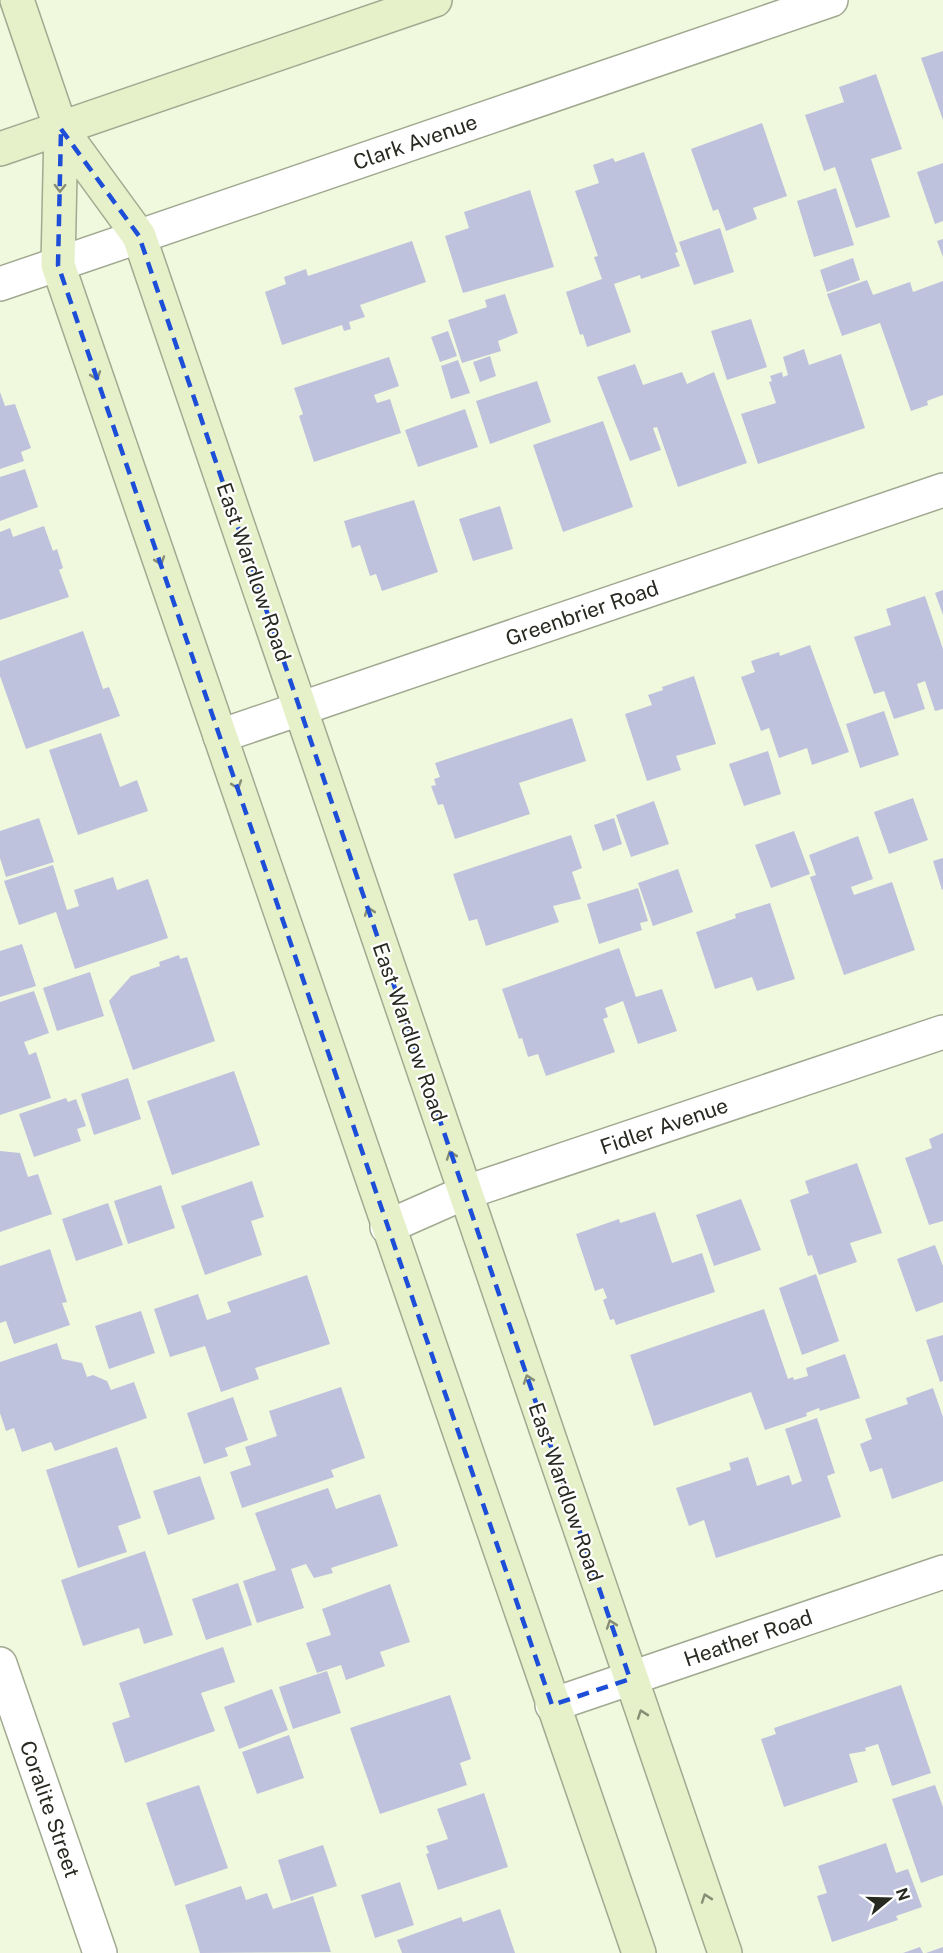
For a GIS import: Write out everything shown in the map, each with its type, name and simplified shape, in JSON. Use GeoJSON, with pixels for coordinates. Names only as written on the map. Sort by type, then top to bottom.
{"type":"FeatureCollection","features":[{"type":"Feature","properties":{"kind":"main road","name":"East Wardlow Road"},"geometry":{"type":"LineString","coordinates":[[17,0],[61,129],[139,236],[725,1953]]}},
{"type":"Feature","properties":{"kind":"main road"},"geometry":{"type":"LineString","coordinates":[[0,149],[435,0]]}},
{"type":"Feature","properties":{"kind":"main road","name":"East Wardlow Road"},"geometry":{"type":"LineString","coordinates":[[61,129],[58,265],[387,1227],[639,1953]]}},
{"type":"Feature","properties":{"kind":"street","name":"Clark Avenue"},"geometry":{"type":"LineString","coordinates":[[0,284],[831,0]]}},
{"type":"Feature","properties":{"kind":"street","name":"Greenbrier Road"},"geometry":{"type":"LineString","coordinates":[[220,736],[943,490]]}},
{"type":"Feature","properties":{"kind":"street","name":"Fidler Avenue"},"geometry":{"type":"LineString","coordinates":[[387,1227],[464,1192],[943,1032]]}},
{"type":"Feature","properties":{"kind":"street","name":"Heather Road"},"geometry":{"type":"LineString","coordinates":[[552,1704],[943,1572]]}},
{"type":"Feature","properties":{"kind":"street","name":"Coralite Street"},"geometry":{"type":"LineString","coordinates":[[0,1664],[100,1953]]}},
{"type":"Feature","properties":{"kind":"highlighted area"},"geometry":{"type":"Polygon","coordinates":[[[61,129],[139,236],[630,1679],[552,1705],[58,265],[61,129]]]}},
{"type":"Feature","properties":{"kind":"building"},"geometry":{"type":"Polygon","coordinates":[[[943,51],[943,120],[921,58],[943,51]]]}},
{"type":"Feature","properties":{"kind":"building"},"geometry":{"type":"Polygon","coordinates":[[[876,74],[902,149],[871,159],[890,217],[856,228],[835,167],[824,171],[805,115],[844,102],[839,87],[876,74]]]}},
{"type":"Feature","properties":{"kind":"building"},"geometry":{"type":"Polygon","coordinates":[[[762,123],[787,196],[753,208],[757,219],[726,231],[718,209],[713,211],[691,149],[762,123]]]}},
{"type":"Feature","properties":{"kind":"building"},"geometry":{"type":"Polygon","coordinates":[[[644,152],[678,252],[675,253],[680,266],[641,279],[640,275],[614,284],[631,332],[587,347],[583,334],[580,335],[566,292],[602,279],[594,257],[598,256],[575,191],[599,183],[593,165],[613,158],[615,162],[644,152]]]}},
{"type":"Feature","properties":{"kind":"building"},"geometry":{"type":"Polygon","coordinates":[[[943,163],[943,221],[935,224],[917,172],[943,163]]]}},
{"type":"Feature","properties":{"kind":"building"},"geometry":{"type":"Polygon","coordinates":[[[836,188],[854,245],[814,257],[797,201],[836,188]]]}},
{"type":"Feature","properties":{"kind":"building"},"geometry":{"type":"Polygon","coordinates":[[[530,190],[554,267],[463,293],[445,236],[469,228],[464,212],[530,190]]]}},
{"type":"Feature","properties":{"kind":"building"},"geometry":{"type":"Polygon","coordinates":[[[720,228],[734,272],[694,285],[679,242],[720,228]]]}},
{"type":"Feature","properties":{"kind":"building"},"geometry":{"type":"Polygon","coordinates":[[[943,239],[943,257],[937,241],[943,239]]]}},
{"type":"Feature","properties":{"kind":"building"},"geometry":{"type":"Polygon","coordinates":[[[412,241],[426,282],[360,305],[365,317],[349,322],[351,329],[344,331],[342,325],[282,345],[265,292],[286,284],[284,277],[306,269],[308,276],[412,241]]]}},
{"type":"Feature","properties":{"kind":"building"},"geometry":{"type":"Polygon","coordinates":[[[853,258],[860,280],[827,292],[820,270],[853,258]]]}},
{"type":"Feature","properties":{"kind":"building"},"geometry":{"type":"Polygon","coordinates":[[[867,280],[873,295],[910,282],[913,292],[943,281],[943,395],[927,401],[928,405],[911,411],[880,323],[842,336],[827,294],[867,280]]]}},
{"type":"Feature","properties":{"kind":"building"},"geometry":{"type":"Polygon","coordinates":[[[505,294],[518,333],[498,341],[501,351],[462,363],[448,320],[487,307],[485,300],[505,294]]]}},
{"type":"Feature","properties":{"kind":"building"},"geometry":{"type":"Polygon","coordinates":[[[751,319],[767,367],[727,380],[711,331],[751,319]]]}},
{"type":"Feature","properties":{"kind":"building"},"geometry":{"type":"Polygon","coordinates":[[[448,331],[457,356],[440,362],[431,337],[448,331]]]}},
{"type":"Feature","properties":{"kind":"building"},"geometry":{"type":"Polygon","coordinates":[[[804,349],[809,365],[841,354],[865,428],[758,464],[741,414],[776,403],[769,382],[772,381],[770,376],[782,372],[783,377],[788,375],[783,357],[804,349]]]}},
{"type":"Feature","properties":{"kind":"building"},"geometry":{"type":"Polygon","coordinates":[[[490,356],[496,376],[480,382],[473,362],[490,356]]]}},
{"type":"Feature","properties":{"kind":"building"},"geometry":{"type":"Polygon","coordinates":[[[389,357],[399,386],[374,395],[377,403],[390,399],[401,433],[314,462],[299,416],[303,414],[294,388],[389,357]]]}},
{"type":"Feature","properties":{"kind":"building"},"geometry":{"type":"Polygon","coordinates":[[[458,360],[470,393],[451,399],[441,366],[458,360]]]}},
{"type":"Feature","properties":{"kind":"building"},"geometry":{"type":"Polygon","coordinates":[[[635,364],[643,385],[682,372],[687,384],[714,372],[747,463],[678,487],[657,427],[653,428],[661,450],[630,461],[597,377],[635,364]]]}},
{"type":"Feature","properties":{"kind":"building"},"geometry":{"type":"Polygon","coordinates":[[[537,381],[551,422],[490,444],[476,401],[537,381]]]}},
{"type":"Feature","properties":{"kind":"building"},"geometry":{"type":"Polygon","coordinates":[[[0,392],[5,406],[15,404],[31,448],[21,452],[24,461],[0,469],[0,392]]]}},
{"type":"Feature","properties":{"kind":"building"},"geometry":{"type":"Polygon","coordinates":[[[465,409],[478,447],[418,467],[405,430],[465,409]]]}},
{"type":"Feature","properties":{"kind":"building"},"geometry":{"type":"Polygon","coordinates":[[[603,421],[633,507],[563,532],[533,445],[603,421]]]}},
{"type":"Feature","properties":{"kind":"building"},"geometry":{"type":"Polygon","coordinates":[[[25,469],[38,507],[0,521],[0,477],[25,469]]]}},
{"type":"Feature","properties":{"kind":"building"},"geometry":{"type":"Polygon","coordinates":[[[414,500],[438,572],[382,591],[376,574],[370,576],[360,545],[352,548],[344,521],[414,500]]]}},
{"type":"Feature","properties":{"kind":"building"},"geometry":{"type":"Polygon","coordinates":[[[500,506],[513,549],[473,561],[459,519],[500,506]]]}},
{"type":"Feature","properties":{"kind":"building"},"geometry":{"type":"Polygon","coordinates":[[[44,526],[53,551],[57,549],[63,568],[59,570],[69,597],[0,620],[0,532],[10,528],[13,537],[44,526]]]}},
{"type":"Feature","properties":{"kind":"building"},"geometry":{"type":"Polygon","coordinates":[[[943,590],[943,615],[935,593],[943,590]]]}},
{"type":"Feature","properties":{"kind":"building"},"geometry":{"type":"Polygon","coordinates":[[[925,596],[943,649],[943,709],[935,711],[925,681],[917,684],[925,709],[894,719],[884,691],[874,694],[854,637],[891,625],[886,609],[925,596]]]}},
{"type":"Feature","properties":{"kind":"building"},"geometry":{"type":"Polygon","coordinates":[[[83,631],[103,689],[109,687],[120,716],[26,749],[0,676],[0,661],[83,631]]]}},
{"type":"Feature","properties":{"kind":"building"},"geometry":{"type":"Polygon","coordinates":[[[810,645],[849,752],[812,765],[807,748],[779,758],[769,728],[761,731],[741,677],[755,672],[751,661],[779,652],[780,656],[810,645]]]}},
{"type":"Feature","properties":{"kind":"building"},"geometry":{"type":"Polygon","coordinates":[[[694,676],[716,744],[676,756],[681,770],[647,781],[625,714],[652,705],[648,695],[663,690],[662,687],[694,676]]]}},
{"type":"Feature","properties":{"kind":"building"},"geometry":{"type":"Polygon","coordinates":[[[884,711],[899,755],[860,768],[846,724],[884,711]]]}},
{"type":"Feature","properties":{"kind":"building"},"geometry":{"type":"Polygon","coordinates":[[[572,718],[586,761],[519,783],[530,814],[455,839],[443,804],[438,805],[431,786],[436,785],[434,779],[440,777],[435,763],[572,718]]]}},
{"type":"Feature","properties":{"kind":"building"},"geometry":{"type":"Polygon","coordinates":[[[101,733],[120,787],[137,780],[148,811],[78,835],[49,750],[101,733]]]}},
{"type":"Feature","properties":{"kind":"building"},"geometry":{"type":"Polygon","coordinates":[[[768,751],[781,794],[744,806],[729,764],[768,751]]]}},
{"type":"Feature","properties":{"kind":"building"},"geometry":{"type":"Polygon","coordinates":[[[913,798],[928,840],[889,854],[874,812],[913,798]]]}},
{"type":"Feature","properties":{"kind":"building"},"geometry":{"type":"Polygon","coordinates":[[[654,801],[669,844],[631,857],[616,815],[654,801]]]}},
{"type":"Feature","properties":{"kind":"building"},"geometry":{"type":"Polygon","coordinates":[[[39,818],[54,862],[6,877],[0,858],[0,831],[39,818]]]}},
{"type":"Feature","properties":{"kind":"building"},"geometry":{"type":"Polygon","coordinates":[[[614,818],[622,844],[603,851],[594,825],[614,818]]]}},
{"type":"Feature","properties":{"kind":"building"},"geometry":{"type":"Polygon","coordinates":[[[794,831],[810,874],[771,888],[755,845],[794,831]]]}},
{"type":"Feature","properties":{"kind":"building"},"geometry":{"type":"Polygon","coordinates":[[[571,835],[582,868],[572,872],[581,899],[553,906],[559,922],[486,946],[477,919],[469,921],[453,874],[571,835]]]}},
{"type":"Feature","properties":{"kind":"building"},"geometry":{"type":"Polygon","coordinates":[[[858,836],[873,879],[851,887],[854,895],[892,882],[915,950],[844,975],[810,877],[816,875],[809,855],[858,836]]]}},
{"type":"Feature","properties":{"kind":"building"},"geometry":{"type":"Polygon","coordinates":[[[943,858],[943,889],[942,890],[933,861],[943,858]]]}},
{"type":"Feature","properties":{"kind":"building"},"geometry":{"type":"Polygon","coordinates":[[[53,865],[67,910],[79,906],[74,890],[113,877],[117,890],[148,879],[168,938],[75,969],[56,912],[19,925],[4,881],[53,865]]]}},
{"type":"Feature","properties":{"kind":"building"},"geometry":{"type":"Polygon","coordinates":[[[678,869],[693,912],[653,926],[638,883],[678,869]]]}},
{"type":"Feature","properties":{"kind":"building"},"geometry":{"type":"Polygon","coordinates":[[[638,888],[648,921],[640,923],[642,930],[599,944],[587,904],[638,888]]]}},
{"type":"Feature","properties":{"kind":"building"},"geometry":{"type":"Polygon","coordinates":[[[770,903],[795,979],[757,991],[752,977],[715,989],[696,932],[736,918],[735,914],[770,903]]]}},
{"type":"Feature","properties":{"kind":"building"},"geometry":{"type":"Polygon","coordinates":[[[22,944],[36,986],[0,997],[0,951],[22,944]]]}},
{"type":"Feature","properties":{"kind":"building"},"geometry":{"type":"Polygon","coordinates":[[[619,948],[636,997],[662,989],[677,1031],[638,1044],[623,1001],[605,1008],[608,1017],[603,1019],[615,1052],[546,1076],[538,1054],[528,1057],[522,1038],[519,1039],[502,989],[619,948]]]}},
{"type":"Feature","properties":{"kind":"building"},"geometry":{"type":"Polygon","coordinates":[[[179,955],[180,959],[187,957],[215,1041],[133,1070],[109,1001],[131,976],[160,966],[159,962],[179,955]]]}},
{"type":"Feature","properties":{"kind":"building"},"geometry":{"type":"Polygon","coordinates":[[[90,972],[104,1016],[57,1031],[43,988],[90,972]]]}},
{"type":"Feature","properties":{"kind":"building"},"geometry":{"type":"Polygon","coordinates":[[[34,991],[49,1033],[24,1042],[29,1055],[36,1052],[51,1098],[0,1115],[0,1002],[34,991]]]}},
{"type":"Feature","properties":{"kind":"building"},"geometry":{"type":"Polygon","coordinates":[[[234,1071],[260,1145],[172,1175],[147,1101],[234,1071]]]}},
{"type":"Feature","properties":{"kind":"building"},"geometry":{"type":"Polygon","coordinates":[[[128,1078],[141,1119],[94,1135],[81,1094],[128,1078]]]}},
{"type":"Feature","properties":{"kind":"building"},"geometry":{"type":"Polygon","coordinates":[[[66,1098],[68,1102],[76,1099],[86,1126],[77,1129],[81,1141],[34,1157],[19,1114],[66,1098]]]}},
{"type":"Feature","properties":{"kind":"building"},"geometry":{"type":"Polygon","coordinates":[[[943,1133],[943,1221],[929,1225],[905,1158],[932,1148],[929,1139],[943,1133]]]}},
{"type":"Feature","properties":{"kind":"building"},"geometry":{"type":"Polygon","coordinates":[[[0,1151],[20,1153],[28,1177],[38,1174],[52,1214],[0,1232],[0,1151]]]}},
{"type":"Feature","properties":{"kind":"building"},"geometry":{"type":"Polygon","coordinates":[[[857,1163],[882,1233],[850,1243],[857,1262],[819,1275],[812,1255],[808,1256],[790,1200],[809,1193],[805,1181],[857,1163]]]}},
{"type":"Feature","properties":{"kind":"building"},"geometry":{"type":"Polygon","coordinates":[[[252,1181],[264,1217],[251,1221],[262,1255],[205,1275],[181,1206],[252,1181]]]}},
{"type":"Feature","properties":{"kind":"building"},"geometry":{"type":"Polygon","coordinates":[[[161,1185],[175,1228],[128,1244],[114,1201],[161,1185]]]}},
{"type":"Feature","properties":{"kind":"building"},"geometry":{"type":"Polygon","coordinates":[[[741,1199],[761,1250],[714,1266],[696,1215],[741,1199]]]}},
{"type":"Feature","properties":{"kind":"building"},"geometry":{"type":"Polygon","coordinates":[[[108,1203],[123,1245],[76,1261],[62,1219],[108,1203]]]}},
{"type":"Feature","properties":{"kind":"building"},"geometry":{"type":"Polygon","coordinates":[[[655,1212],[672,1263],[702,1253],[715,1292],[616,1325],[614,1319],[610,1320],[603,1300],[607,1298],[603,1288],[595,1291],[576,1234],[619,1219],[620,1223],[655,1212]]]}},
{"type":"Feature","properties":{"kind":"building"},"geometry":{"type":"Polygon","coordinates":[[[935,1245],[943,1266],[943,1302],[916,1312],[897,1259],[935,1245]]]}},
{"type":"Feature","properties":{"kind":"building"},"geometry":{"type":"Polygon","coordinates":[[[50,1249],[67,1302],[62,1303],[70,1325],[14,1344],[6,1321],[0,1323],[0,1266],[50,1249]]]}},
{"type":"Feature","properties":{"kind":"building"},"geometry":{"type":"Polygon","coordinates":[[[816,1274],[839,1341],[802,1355],[779,1288],[816,1274]]]}},
{"type":"Feature","properties":{"kind":"building"},"geometry":{"type":"Polygon","coordinates":[[[307,1275],[330,1344],[255,1368],[259,1379],[221,1392],[205,1346],[170,1357],[154,1309],[198,1294],[207,1320],[231,1312],[227,1302],[307,1275]]]}},
{"type":"Feature","properties":{"kind":"building"},"geometry":{"type":"Polygon","coordinates":[[[764,1309],[788,1379],[793,1377],[794,1380],[808,1376],[806,1368],[845,1354],[860,1398],[820,1411],[819,1408],[806,1413],[807,1416],[765,1430],[751,1392],[654,1426],[630,1355],[764,1309]]]}},
{"type":"Feature","properties":{"kind":"building"},"geometry":{"type":"Polygon","coordinates":[[[141,1311],[155,1353],[109,1369],[95,1326],[141,1311]]]}},
{"type":"Feature","properties":{"kind":"building"},"geometry":{"type":"Polygon","coordinates":[[[943,1335],[943,1381],[940,1382],[926,1340],[943,1335]]]}},
{"type":"Feature","properties":{"kind":"building"},"geometry":{"type":"Polygon","coordinates":[[[57,1343],[62,1359],[82,1363],[87,1377],[93,1375],[107,1381],[111,1390],[134,1382],[147,1418],[55,1451],[51,1442],[22,1452],[14,1428],[6,1431],[0,1413],[0,1362],[57,1343]]]}},
{"type":"Feature","properties":{"kind":"building"},"geometry":{"type":"Polygon","coordinates":[[[341,1387],[365,1458],[331,1470],[334,1477],[242,1508],[230,1472],[251,1465],[245,1447],[277,1436],[269,1411],[341,1387]]]}},
{"type":"Feature","properties":{"kind":"building"},"geometry":{"type":"Polygon","coordinates":[[[933,1388],[943,1417],[943,1481],[892,1499],[882,1468],[870,1472],[860,1444],[872,1439],[865,1419],[908,1404],[906,1398],[933,1388]]]}},
{"type":"Feature","properties":{"kind":"building"},"geometry":{"type":"Polygon","coordinates":[[[233,1397],[248,1440],[225,1448],[228,1456],[204,1464],[187,1413],[233,1397]]]}},
{"type":"Feature","properties":{"kind":"building"},"geometry":{"type":"Polygon","coordinates":[[[817,1418],[835,1473],[827,1476],[841,1517],[716,1558],[704,1520],[689,1526],[676,1488],[731,1470],[729,1463],[748,1457],[757,1486],[789,1475],[792,1485],[802,1481],[785,1429],[817,1418]]]}},
{"type":"Feature","properties":{"kind":"building"},"geometry":{"type":"Polygon","coordinates":[[[117,1447],[141,1518],[118,1526],[127,1552],[78,1568],[46,1470],[117,1447]]]}},
{"type":"Feature","properties":{"kind":"building"},"geometry":{"type":"Polygon","coordinates":[[[200,1476],[215,1519],[168,1535],[153,1491],[200,1476]]]}},
{"type":"Feature","properties":{"kind":"building"},"geometry":{"type":"Polygon","coordinates":[[[328,1488],[336,1509],[380,1494],[398,1546],[331,1568],[333,1573],[314,1578],[306,1564],[291,1569],[304,1608],[257,1623],[243,1581],[276,1570],[255,1513],[328,1488]]]}},
{"type":"Feature","properties":{"kind":"building"},"geometry":{"type":"Polygon","coordinates":[[[145,1551],[173,1635],[144,1644],[139,1628],[83,1646],[61,1580],[145,1551]]]}},
{"type":"Feature","properties":{"kind":"building"},"geometry":{"type":"Polygon","coordinates":[[[238,1583],[252,1625],[206,1640],[192,1599],[238,1583]]]}},
{"type":"Feature","properties":{"kind":"building"},"geometry":{"type":"Polygon","coordinates":[[[390,1584],[410,1642],[380,1652],[385,1666],[346,1680],[341,1665],[317,1673],[306,1643],[331,1635],[322,1609],[390,1584]]]}},
{"type":"Feature","properties":{"kind":"building"},"geometry":{"type":"Polygon","coordinates":[[[223,1647],[235,1682],[201,1693],[215,1731],[125,1763],[112,1723],[130,1717],[119,1683],[223,1647]]]}},
{"type":"Feature","properties":{"kind":"building"},"geometry":{"type":"Polygon","coordinates":[[[327,1671],[341,1713],[293,1729],[279,1687],[327,1671]]]}},
{"type":"Feature","properties":{"kind":"building"},"geometry":{"type":"Polygon","coordinates":[[[901,1685],[931,1773],[892,1786],[878,1744],[865,1748],[866,1751],[849,1754],[858,1782],[784,1807],[761,1739],[776,1734],[774,1728],[901,1685]]]}},
{"type":"Feature","properties":{"kind":"building"},"geometry":{"type":"Polygon","coordinates":[[[272,1689],[288,1730],[239,1749],[224,1707],[272,1689]]]}},
{"type":"Feature","properties":{"kind":"building"},"geometry":{"type":"Polygon","coordinates":[[[450,1695],[471,1759],[460,1763],[467,1785],[380,1814],[350,1728],[450,1695]]]}},
{"type":"Feature","properties":{"kind":"building"},"geometry":{"type":"Polygon","coordinates":[[[289,1735],[304,1778],[257,1794],[242,1752],[289,1735]]]}},
{"type":"Feature","properties":{"kind":"building"},"geometry":{"type":"Polygon","coordinates":[[[199,1785],[228,1868],[175,1886],[146,1803],[199,1785]]]}},
{"type":"Feature","properties":{"kind":"building"},"geometry":{"type":"Polygon","coordinates":[[[935,1785],[943,1807],[943,1875],[921,1883],[892,1799],[935,1785]]]}},
{"type":"Feature","properties":{"kind":"building"},"geometry":{"type":"Polygon","coordinates":[[[484,1793],[508,1867],[438,1890],[426,1854],[429,1853],[426,1846],[448,1839],[437,1809],[484,1793]]]}},
{"type":"Feature","properties":{"kind":"building"},"geometry":{"type":"Polygon","coordinates":[[[886,1843],[896,1873],[908,1869],[922,1907],[896,1916],[898,1920],[832,1942],[817,1896],[827,1893],[818,1866],[886,1843]]]}},
{"type":"Feature","properties":{"kind":"building"},"geometry":{"type":"Polygon","coordinates":[[[323,1845],[337,1886],[291,1901],[278,1860],[323,1845]]]}},
{"type":"Feature","properties":{"kind":"building"},"geometry":{"type":"Polygon","coordinates":[[[400,1882],[414,1925],[375,1938],[361,1895],[400,1882]]]}},
{"type":"Feature","properties":{"kind":"building"},"geometry":{"type":"Polygon","coordinates":[[[241,1886],[246,1900],[267,1893],[273,1909],[313,1896],[331,1952],[200,1953],[185,1905],[241,1886]]]}},
{"type":"Feature","properties":{"kind":"building"},"geometry":{"type":"Polygon","coordinates":[[[500,1909],[515,1953],[402,1953],[397,1940],[461,1917],[463,1922],[500,1909]]]}},
{"type":"Feature","properties":{"kind":"building"},"geometry":{"type":"Polygon","coordinates":[[[920,1947],[923,1953],[903,1953],[920,1947]]]}},
{"type":"Feature","properties":{"kind":"building"},"geometry":{"type":"Polygon","coordinates":[[[943,1947],[943,1953],[926,1953],[943,1947]]]}}]}
